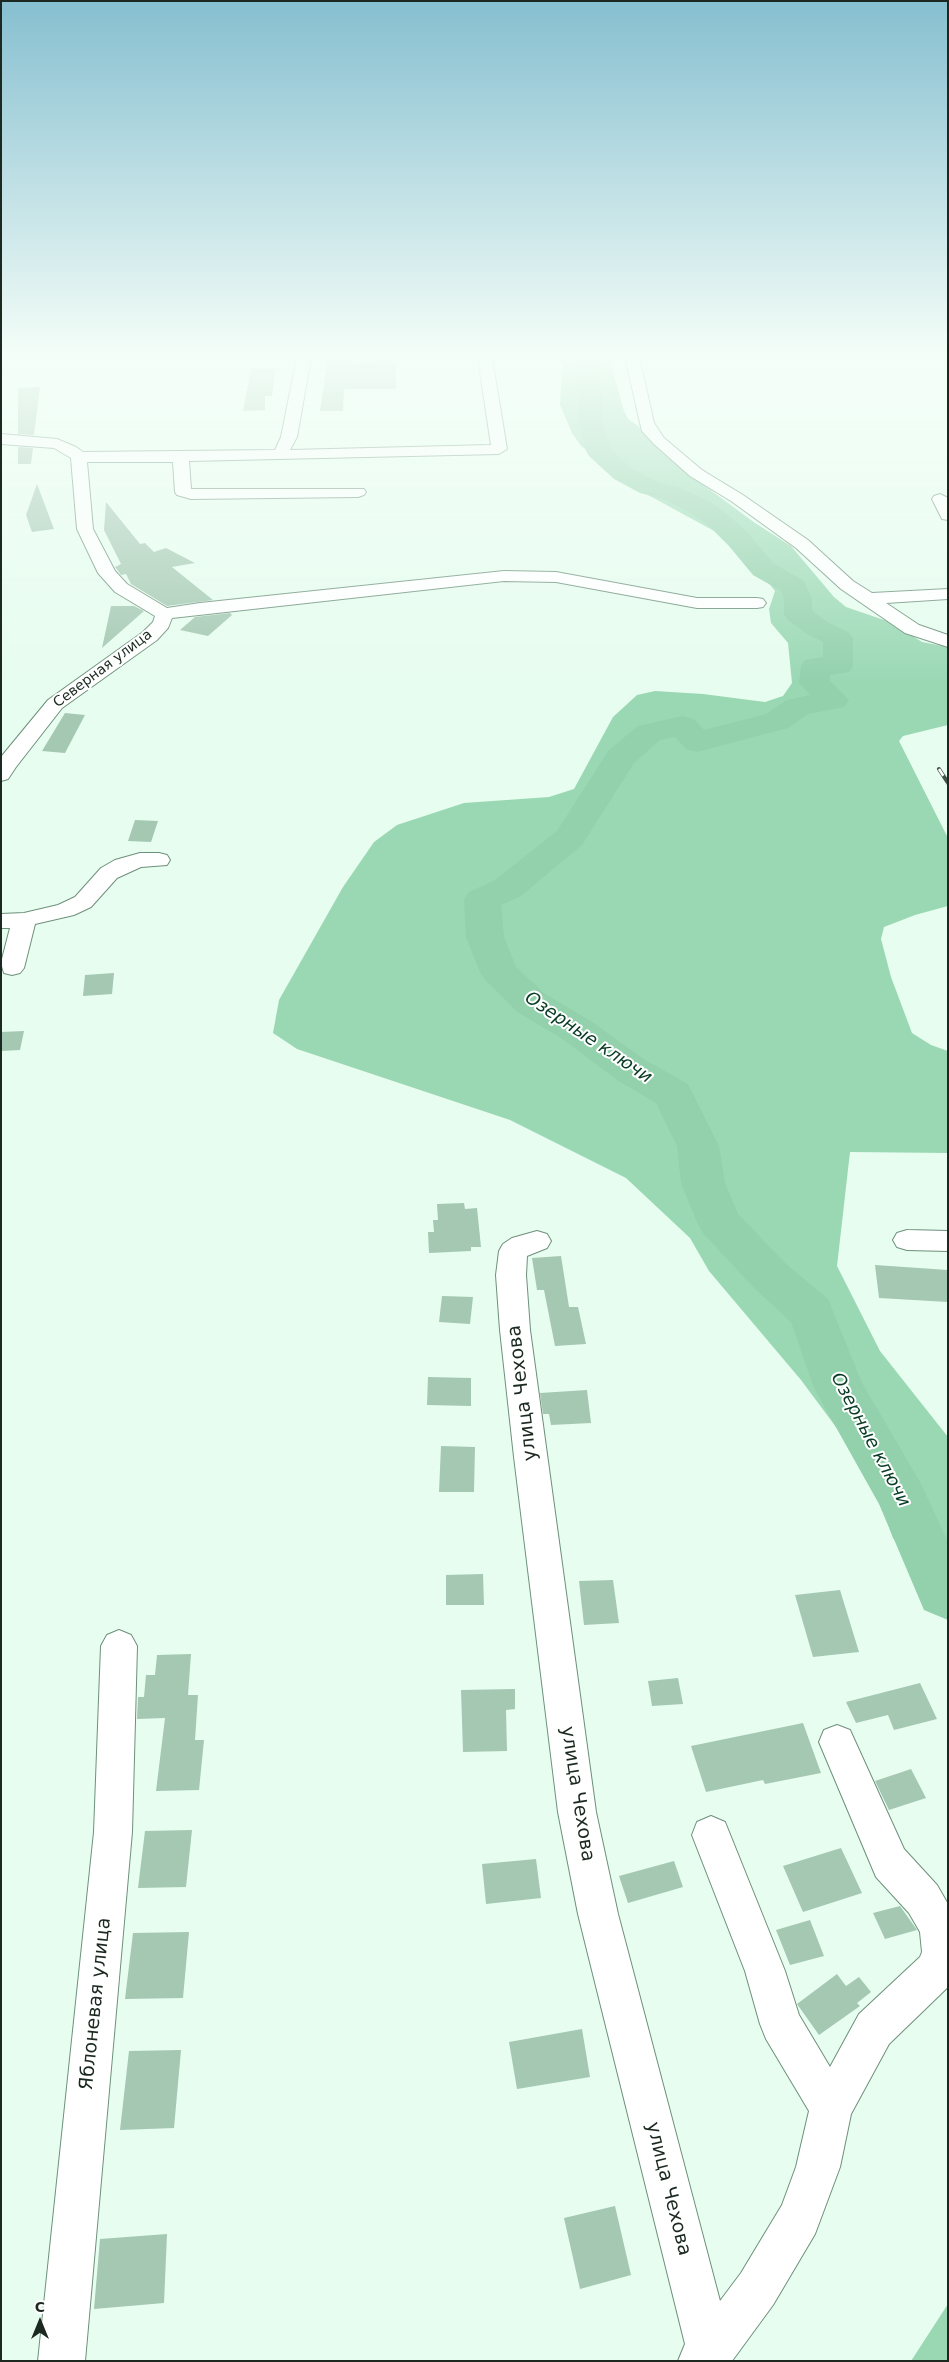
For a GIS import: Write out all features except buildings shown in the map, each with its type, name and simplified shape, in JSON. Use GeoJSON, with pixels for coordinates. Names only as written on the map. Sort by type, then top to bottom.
{"type":"FeatureCollection","features":[{"type":"Feature","properties":{"kind":"street","name":"Северная улица"},"geometry":{"type":"LineString","coordinates":[[3,768],[54,704],[150,636],[162,624],[164,614],[121,588],[107,573],[84,529],[79,462]]}},
{"type":"Feature","properties":{"kind":"street"},"geometry":{"type":"LineString","coordinates":[[181,462],[183,492],[191,494],[358,492]]}},
{"type":"Feature","properties":{"kind":"street"},"geometry":{"type":"LineString","coordinates":[[684,462],[696,473],[802,544],[847,585],[912,629],[927,636],[948,641]]}},
{"type":"Feature","properties":{"kind":"street"},"geometry":{"type":"LineString","coordinates":[[940,499],[948,514]]}},
{"type":"Feature","properties":{"kind":"street"},"geometry":{"type":"LineString","coordinates":[[164,614],[200,608],[504,576],[556,577],[697,603],[757,603]]}},
{"type":"Feature","properties":{"kind":"street"},"geometry":{"type":"LineString","coordinates":[[868,599],[948,594]]}},
{"type":"Feature","properties":{"kind":"street"},"geometry":{"type":"LineString","coordinates":[[12,968],[13,920],[49,915],[83,902],[109,873],[123,865],[140,860],[159,860]]}},
{"type":"Feature","properties":{"kind":"street"},"geometry":{"type":"LineString","coordinates":[[906,1240],[948,1241]]}},
{"type":"Feature","properties":{"kind":"street","name":"улица Чехова"},"geometry":{"type":"LineString","coordinates":[[537,1241],[513,1251],[511,1275],[515,1330],[530,1458],[577,1812],[598,1914],[705,2356]]}},
{"type":"Feature","properties":{"kind":"street","name":"Яблоневая улица"},"geometry":{"type":"LineString","coordinates":[[61,2361],[113,1832],[120,1646]]}},
{"type":"Feature","properties":{"kind":"street"},"geometry":{"type":"LineString","coordinates":[[705,2356],[756,2288],[799,2218],[818,2167],[831,2108],[874,2029],[935,1971],[942,1952],[939,1927],[923,1898],[890,1862],[837,1742]]}},
{"type":"Feature","properties":{"kind":"street"},"geometry":{"type":"LineString","coordinates":[[711,1835],[765,1971],[781,2024],[831,2108]]}},
{"type":"Feature","properties":{"kind":"green space"},"geometry":{"type":"Polygon","coordinates":[[[603,462],[676,462],[686,472],[755,523],[791,546],[834,597],[846,607],[890,622],[922,642],[948,647],[948,725],[903,736],[899,741],[948,838],[948,906],[915,915],[884,927],[881,939],[891,977],[912,1033],[931,1045],[948,1051],[948,1153],[850,1152],[837,1266],[880,1351],[948,1437],[948,1599],[893,1538],[868,1470],[801,1380],[709,1271],[690,1238],[626,1178],[510,1120],[297,1049],[273,1033],[279,1000],[343,887],[374,842],[397,825],[464,803],[549,797],[574,789],[613,717],[637,695],[655,691],[703,694],[765,702],[783,696],[792,683],[788,643],[771,623],[769,609],[775,591],[760,572],[727,538],[648,495],[603,462]]]}},
{"type":"Feature","properties":{"kind":"green space"},"geometry":{"type":"Polygon","coordinates":[[[948,2304],[948,2361],[911,2361],[948,2304]]]}},
{"type":"Feature","properties":{"kind":"waterway","name":"Озерные ключи"},"geometry":{"type":"LineString","coordinates":[[610,462],[623,474],[649,488],[671,493],[700,507],[718,520],[739,540],[763,569],[794,587],[798,599],[798,614],[817,628],[838,638],[838,666],[816,666],[814,683],[833,700],[798,707],[777,721],[697,742],[683,726],[649,733],[621,757],[570,838],[508,888],[482,900],[485,937],[499,972],[530,1002],[578,1031],[631,1070],[673,1094],[698,1146],[703,1183],[719,1222],[770,1276],[811,1312],[839,1388],[902,1497],[943,1593],[948,1596]]}},
{"type":"Feature","properties":{"kind":"railway"},"geometry":{"type":"LineString","coordinates":[[939,769],[948,783]]}}]}
